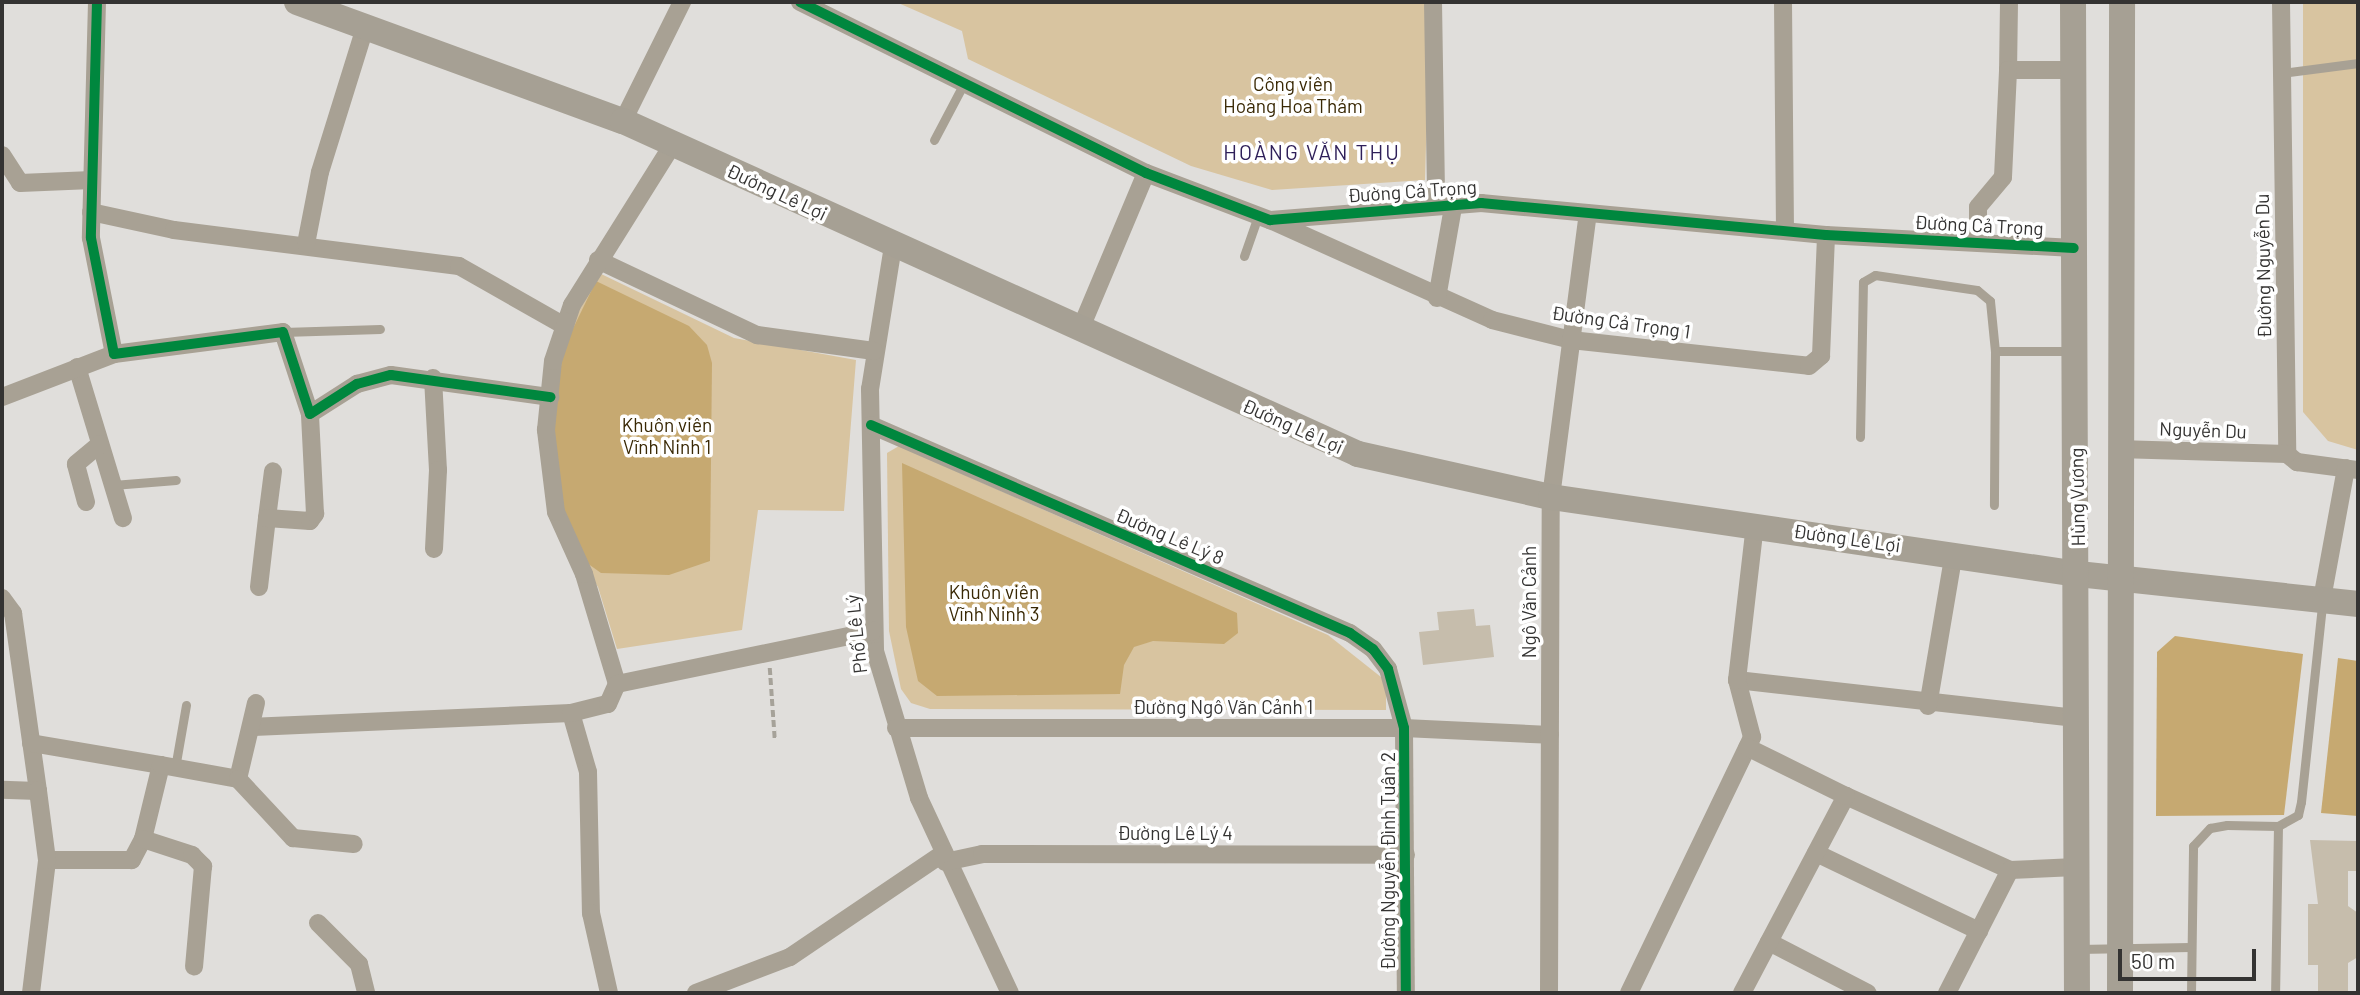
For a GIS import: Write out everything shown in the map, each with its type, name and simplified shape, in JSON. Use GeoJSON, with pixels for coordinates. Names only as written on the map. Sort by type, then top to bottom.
{"type":"FeatureCollection","features":[{"type":"Feature","properties":{"kind":"main road","name":"Đường Lê Lợi"},"geometry":{"type":"LineString","coordinates":[[297,2],[366,24],[623,121],[892,246],[1359,454],[1550,497],[1954,553],[2078,574],[2358,604]]}},
{"type":"Feature","properties":{"kind":"main road","name":"Hùng Vương"},"geometry":{"type":"LineString","coordinates":[[2073,2],[2078,574],[2077,993]]}},
{"type":"Feature","properties":{"kind":"main road","name":"Hùng Vương"},"geometry":{"type":"LineString","coordinates":[[2120,993],[2117,578],[2122,2]]}},
{"type":"Feature","properties":{"kind":"street"},"geometry":{"type":"LineString","coordinates":[[97,2],[91,212],[93,261],[114,354]]}},
{"type":"Feature","properties":{"kind":"street"},"geometry":{"type":"LineString","coordinates":[[623,121],[682,2]]}},
{"type":"Feature","properties":{"kind":"street","name":"Đường Cả Trọng"},"geometry":{"type":"LineString","coordinates":[[800,2],[1146,173],[1264,218],[1445,203],[1826,234],[2074,248]]}},
{"type":"Feature","properties":{"kind":"street"},"geometry":{"type":"LineString","coordinates":[[1433,2],[1445,203],[1437,298]]}},
{"type":"Feature","properties":{"kind":"street"},"geometry":{"type":"LineString","coordinates":[[1783,2],[1784,230]]}},
{"type":"Feature","properties":{"kind":"street"},"geometry":{"type":"LineString","coordinates":[[1978,242],[1978,207],[2003,177],[2009,2]]}},
{"type":"Feature","properties":{"kind":"street","name":"Đường Nguyễn Du"},"geometry":{"type":"LineString","coordinates":[[2281,2],[2287,454]]}},
{"type":"Feature","properties":{"kind":"street"},"geometry":{"type":"LineString","coordinates":[[306,244],[320,172],[366,24]]}},
{"type":"Feature","properties":{"kind":"street"},"geometry":{"type":"LineString","coordinates":[[2008,70],[2073,70]]}},
{"type":"Feature","properties":{"kind":"street"},"geometry":{"type":"LineString","coordinates":[[251,727],[571,713],[608,704],[617,684],[584,574],[561,532],[546,430],[563,325],[598,260],[673,144]]}},
{"type":"Feature","properties":{"kind":"street"},"geometry":{"type":"LineString","coordinates":[[2,155],[20,183],[92,180]]}},
{"type":"Feature","properties":{"kind":"street"},"geometry":{"type":"LineString","coordinates":[[1080,330],[1146,173]]}},
{"type":"Feature","properties":{"kind":"street"},"geometry":{"type":"LineString","coordinates":[[91,212],[174,230],[306,244],[459,267],[563,325]]}},
{"type":"Feature","properties":{"kind":"street","name":"Ngô Văn Cảnh"},"geometry":{"type":"LineString","coordinates":[[1549,993],[1550,497],[1588,213]]}},
{"type":"Feature","properties":{"kind":"street","name":"Đường Cả Trọng 1"},"geometry":{"type":"LineString","coordinates":[[1264,218],[1437,298],[1492,320],[1571,340],[1809,366],[1821,356],[1826,234]]}},
{"type":"Feature","properties":{"kind":"street","name":"Phố Lê Lý"},"geometry":{"type":"LineString","coordinates":[[892,246],[874,351],[871,425],[874,631],[896,728],[944,858],[1010,993]]}},
{"type":"Feature","properties":{"kind":"street"},"geometry":{"type":"LineString","coordinates":[[598,260],[757,335],[874,351]]}},
{"type":"Feature","properties":{"kind":"street"},"geometry":{"type":"LineString","coordinates":[[2,397],[114,354],[283,332],[310,414],[314,519],[267,518]]}},
{"type":"Feature","properties":{"kind":"street"},"geometry":{"type":"LineString","coordinates":[[77,367],[123,518]]}},
{"type":"Feature","properties":{"kind":"street"},"geometry":{"type":"LineString","coordinates":[[310,414],[366,380],[433,378],[550,397]]}},
{"type":"Feature","properties":{"kind":"street"},"geometry":{"type":"LineString","coordinates":[[433,378],[434,549]]}},
{"type":"Feature","properties":{"kind":"street","name":"Đường Lê Lý 8"},"geometry":{"type":"LineString","coordinates":[[871,425],[1350,633],[1388,669],[1404,729]]}},
{"type":"Feature","properties":{"kind":"street"},"geometry":{"type":"LineString","coordinates":[[86,502],[76,464],[100,444]]}},
{"type":"Feature","properties":{"kind":"street","name":"Nguyễn Du"},"geometry":{"type":"LineString","coordinates":[[2118,449],[2287,454]]}},
{"type":"Feature","properties":{"kind":"street"},"geometry":{"type":"LineString","coordinates":[[2287,454],[2297,462],[2352,469],[2322,599]]}},
{"type":"Feature","properties":{"kind":"street"},"geometry":{"type":"LineString","coordinates":[[259,587],[273,471]]}},
{"type":"Feature","properties":{"kind":"street"},"geometry":{"type":"LineString","coordinates":[[1629,993],[1747,747],[1751,724],[1737,680],[1755,525]]}},
{"type":"Feature","properties":{"kind":"street"},"geometry":{"type":"LineString","coordinates":[[1928,706],[1954,553]]}},
{"type":"Feature","properties":{"kind":"street"},"geometry":{"type":"LineString","coordinates":[[2,598],[13,613],[47,860],[31,993]]}},
{"type":"Feature","properties":{"kind":"street"},"geometry":{"type":"LineString","coordinates":[[617,684],[769,656],[874,631]]}},
{"type":"Feature","properties":{"kind":"street"},"geometry":{"type":"LineString","coordinates":[[1737,680],[1928,706],[2076,718]]}},
{"type":"Feature","properties":{"kind":"street"},"geometry":{"type":"LineString","coordinates":[[238,779],[256,703]]}},
{"type":"Feature","properties":{"kind":"street"},"geometry":{"type":"LineString","coordinates":[[571,713],[588,772],[592,913],[610,993]]}},
{"type":"Feature","properties":{"kind":"street","name":"Đường Ngô Văn Cảnh 1"},"geometry":{"type":"LineString","coordinates":[[896,728],[1404,729],[1550,735]]}},
{"type":"Feature","properties":{"kind":"street","name":"Đường Nguyễn Đình Tuân 2"},"geometry":{"type":"LineString","coordinates":[[1404,729],[1406,993]]}},
{"type":"Feature","properties":{"kind":"street"},"geometry":{"type":"LineString","coordinates":[[31,743],[238,779],[293,838],[354,844]]}},
{"type":"Feature","properties":{"kind":"street"},"geometry":{"type":"LineString","coordinates":[[1747,747],[1846,796],[2010,870],[2076,867]]}},
{"type":"Feature","properties":{"kind":"street"},"geometry":{"type":"LineString","coordinates":[[47,860],[122,864],[139,852],[168,766]]}},
{"type":"Feature","properties":{"kind":"street"},"geometry":{"type":"LineString","coordinates":[[2,790],[38,790]]}},
{"type":"Feature","properties":{"kind":"street"},"geometry":{"type":"LineString","coordinates":[[1742,993],[1846,796]]}},
{"type":"Feature","properties":{"kind":"street"},"geometry":{"type":"LineString","coordinates":[[144,839],[192,855],[203,866],[194,967]]}},
{"type":"Feature","properties":{"kind":"street"},"geometry":{"type":"LineString","coordinates":[[1816,853],[1979,931]]}},
{"type":"Feature","properties":{"kind":"street","name":"Đường Lê Lý 4"},"geometry":{"type":"LineString","coordinates":[[944,858],[982,854],[1406,855]]}},
{"type":"Feature","properties":{"kind":"street"},"geometry":{"type":"LineString","coordinates":[[696,993],[790,957],[944,858]]}},
{"type":"Feature","properties":{"kind":"street"},"geometry":{"type":"LineString","coordinates":[[1947,993],[2010,870]]}},
{"type":"Feature","properties":{"kind":"street"},"geometry":{"type":"LineString","coordinates":[[318,923],[359,964],[366,993]]}},
{"type":"Feature","properties":{"kind":"street"},"geometry":{"type":"LineString","coordinates":[[1769,942],[1842,987],[1868,993]]}},
{"type":"Feature","properties":{"kind":"lane"},"geometry":{"type":"LineString","coordinates":[[2282,74],[2358,63]]}},
{"type":"Feature","properties":{"kind":"lane"},"geometry":{"type":"LineString","coordinates":[[934,140],[964,83]]}},
{"type":"Feature","properties":{"kind":"lane"},"geometry":{"type":"LineString","coordinates":[[1244,256],[1264,218]]}},
{"type":"Feature","properties":{"kind":"lane"},"geometry":{"type":"LineString","coordinates":[[1860,437],[1863,290],[1869,276],[1985,295],[1995,351],[1994,505]]}},
{"type":"Feature","properties":{"kind":"lane"},"geometry":{"type":"LineString","coordinates":[[283,332],[380,329]]}},
{"type":"Feature","properties":{"kind":"lane"},"geometry":{"type":"LineString","coordinates":[[1995,351],[2075,351]]}},
{"type":"Feature","properties":{"kind":"lane"},"geometry":{"type":"LineString","coordinates":[[113,485],[176,480]]}},
{"type":"Feature","properties":{"kind":"lane"},"geometry":{"type":"LineString","coordinates":[[2191,993],[2192,856],[2199,835],[2227,825],[2278,826],[2298,815],[2322,599]]}},
{"type":"Feature","properties":{"kind":"lane"},"geometry":{"type":"LineString","coordinates":[[168,766],[186,705]]}},
{"type":"Feature","properties":{"kind":"lane"},"geometry":{"type":"LineString","coordinates":[[2276,993],[2278,826]]}},
{"type":"Feature","properties":{"kind":"lane"},"geometry":{"type":"LineString","coordinates":[[2077,949],[2190,947]]}},
{"type":"Feature","properties":{"kind":"path"},"geometry":{"type":"LineString","coordinates":[[769,656],[775,739]]}},
{"type":"Feature","properties":{"kind":"green space","name":"Công viên Hoàng Hoa Thám"},"geometry":{"type":"Polygon","coordinates":[[[896,2],[1430,2],[1425,180],[1272,190],[1191,166],[968,59],[962,31],[896,2]]]}},
{"type":"Feature","properties":{"kind":"green space"},"geometry":{"type":"Polygon","coordinates":[[[2358,2],[2358,450],[2328,441],[2303,412],[2303,4],[2358,2]]]}},
{"type":"Feature","properties":{"kind":"green space","name":"Khuôn viên Vĩnh Ninh 1"},"geometry":{"type":"Polygon","coordinates":[[[597,272],[734,338],[856,360],[844,511],[758,510],[742,630],[617,649],[598,587],[570,545],[557,358],[597,272]]]}},
{"type":"Feature","properties":{"kind":"green space","name":"Khuôn viên Vĩnh Ninh 3"},"geometry":{"type":"Polygon","coordinates":[[[899,446],[1328,635],[1386,681],[1386,710],[930,709],[911,703],[901,689],[889,631],[887,453],[899,446]]]}},
{"type":"Feature","properties":{"kind":"shaded area"},"geometry":{"type":"Polygon","coordinates":[[[596,281],[689,326],[707,345],[712,363],[710,561],[669,575],[601,573],[580,558],[563,523],[553,442],[556,392],[565,345],[596,281]]]}},
{"type":"Feature","properties":{"kind":"shaded area"},"geometry":{"type":"Polygon","coordinates":[[[902,463],[1237,613],[1238,633],[1224,644],[1153,641],[1134,647],[1124,665],[1120,694],[937,696],[918,681],[906,627],[902,463]]]}},
{"type":"Feature","properties":{"kind":"shaded area"},"geometry":{"type":"Polygon","coordinates":[[[2175,636],[2303,654],[2284,815],[2156,816],[2157,652],[2175,636]]]}},
{"type":"Feature","properties":{"kind":"shaded area"},"geometry":{"type":"Polygon","coordinates":[[[2338,658],[2358,661],[2358,816],[2321,813],[2338,658]]]}},
{"type":"Feature","properties":{"kind":"building"},"geometry":{"type":"Polygon","coordinates":[[[1474,609],[1476,626],[1490,625],[1494,657],[1423,665],[1419,632],[1439,630],[1437,612],[1474,609]]]}},
{"type":"Feature","properties":{"kind":"building"},"geometry":{"type":"Polygon","coordinates":[[[2310,840],[2358,841],[2358,871],[2348,871],[2348,906],[2358,913],[2358,957],[2348,963],[2348,993],[2318,993],[2318,965],[2308,965],[2308,904],[2318,904],[2310,840]]]}},
{"type":"Feature","properties":{"kind":"cycle path"},"geometry":{"type":"LineString","coordinates":[[97,2],[91,238],[114,354],[283,332],[310,414],[357,384],[391,375],[550,397]]}},
{"type":"Feature","properties":{"kind":"cycle path"},"geometry":{"type":"LineString","coordinates":[[800,2],[1146,173],[1270,220],[1481,203],[1826,235],[2074,248]]}},
{"type":"Feature","properties":{"kind":"cycle path"},"geometry":{"type":"LineString","coordinates":[[871,425],[1350,633],[1373,649],[1388,669],[1404,728],[1406,993]]}},
{"type":"Feature","properties":{"kind":"district","name":"HOÀNG VĂN THỤ"},"geometry":{"type":"Point","coordinates":[1312,152]}}]}
